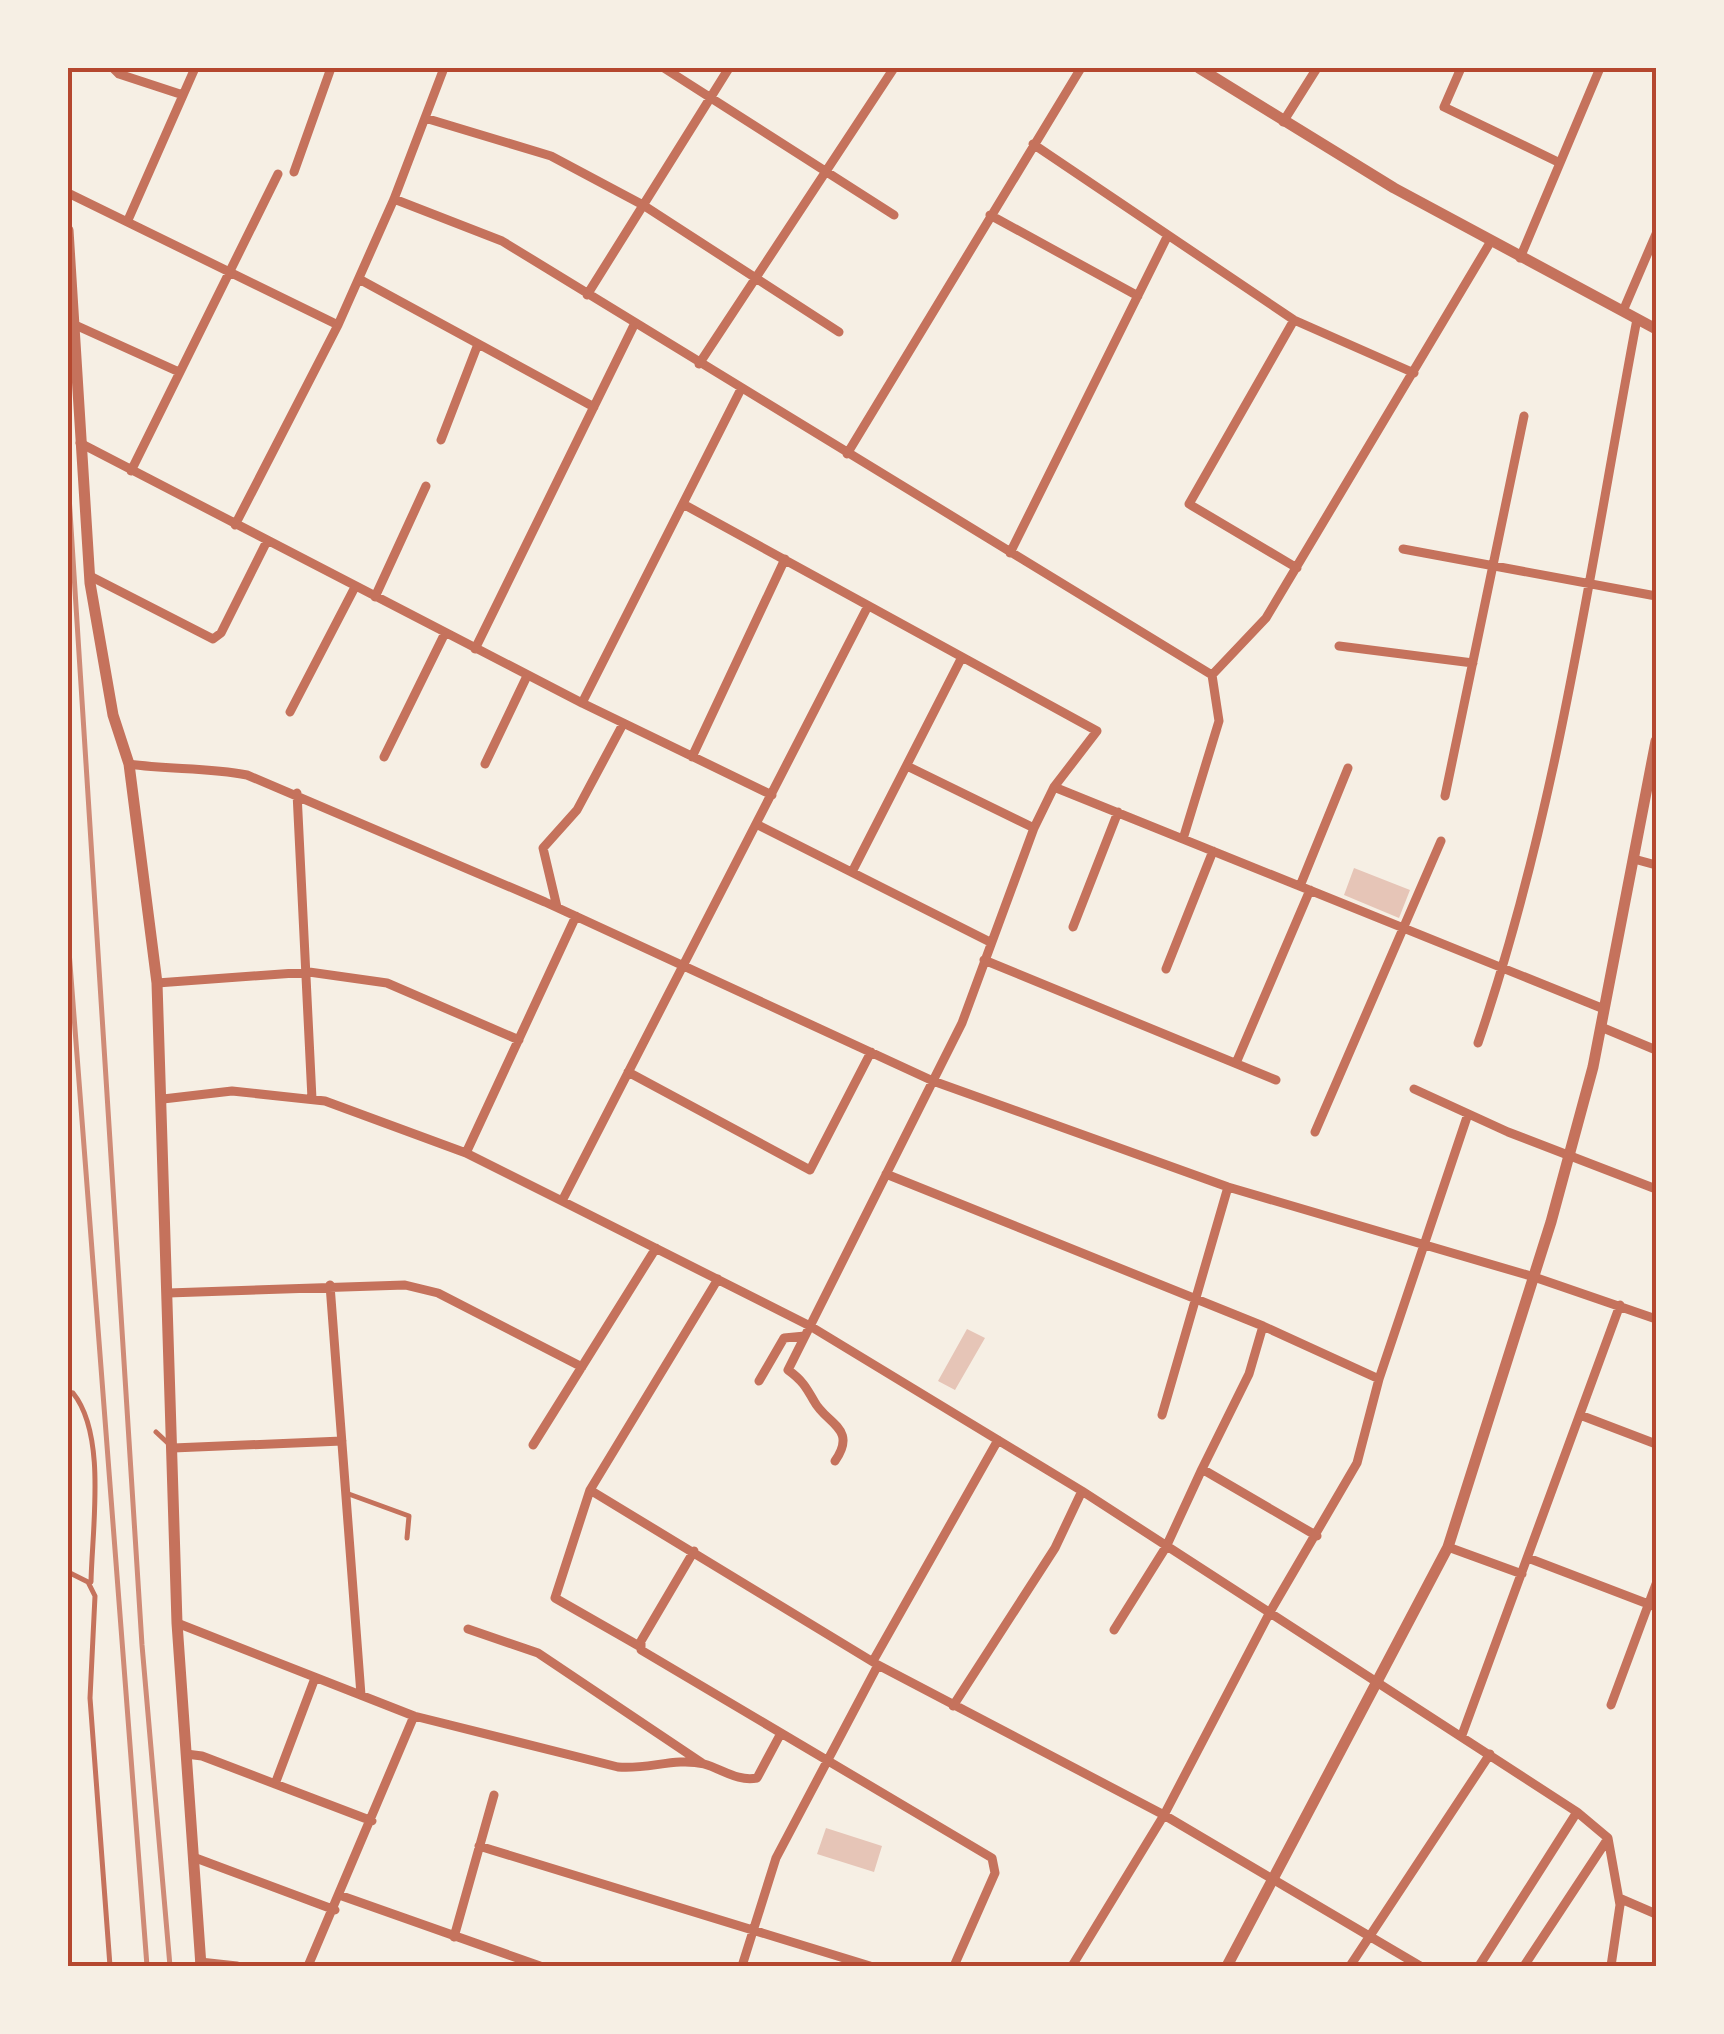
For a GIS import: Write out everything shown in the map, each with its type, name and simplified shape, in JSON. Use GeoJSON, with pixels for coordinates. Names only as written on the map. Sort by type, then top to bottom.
{"type":"FeatureCollection","features":[{"type":"Feature","properties":{"kind":"street"},"geometry":{"type":"LineString","coordinates":[[113,68],[120,74],[184,95]]}},
{"type":"Feature","properties":{"kind":"street"},"geometry":{"type":"LineString","coordinates":[[128,220],[196,68]]}},
{"type":"Feature","properties":{"kind":"street"},"geometry":{"type":"LineString","coordinates":[[294,172],[332,68]]}},
{"type":"Feature","properties":{"kind":"street"},"geometry":{"type":"LineString","coordinates":[[235,525],[338,325],[394,199],[442,68]]}},
{"type":"Feature","properties":{"kind":"street"},"geometry":{"type":"LineString","coordinates":[[664,68],[894,215]]}},
{"type":"Feature","properties":{"kind":"street"},"geometry":{"type":"LineString","coordinates":[[587,295],[729,68]]}},
{"type":"Feature","properties":{"kind":"street"},"geometry":{"type":"LineString","coordinates":[[699,364],[894,68]]}},
{"type":"Feature","properties":{"kind":"street"},"geometry":{"type":"LineString","coordinates":[[847,454],[1081,68]]}},
{"type":"Feature","properties":{"kind":"street"},"geometry":{"type":"LineString","coordinates":[[1199,68],[1283,122],[1491,242],[1656,329]]}},
{"type":"Feature","properties":{"kind":"street"},"geometry":{"type":"LineString","coordinates":[[1283,122],[1318,68]]}},
{"type":"Feature","properties":{"kind":"street"},"geometry":{"type":"LineString","coordinates":[[1461,68],[1444,107],[1560,163]]}},
{"type":"Feature","properties":{"kind":"street"},"geometry":{"type":"LineString","coordinates":[[1520,258],[1600,68]]}},
{"type":"Feature","properties":{"kind":"street"},"geometry":{"type":"LineString","coordinates":[[424,118],[552,156],[643,205],[839,332]]}},
{"type":"Feature","properties":{"kind":"street"},"geometry":{"type":"LineString","coordinates":[[1033,144],[1294,320],[1414,373]]}},
{"type":"Feature","properties":{"kind":"street"},"geometry":{"type":"LineString","coordinates":[[131,471],[278,174]]}},
{"type":"Feature","properties":{"kind":"street"},"geometry":{"type":"LineString","coordinates":[[68,193],[338,325]]}},
{"type":"Feature","properties":{"kind":"street"},"geometry":{"type":"LineString","coordinates":[[394,199],[502,242],[1212,675]]}},
{"type":"Feature","properties":{"kind":"street"},"geometry":{"type":"LineString","coordinates":[[990,215],[1138,296]]}},
{"type":"Feature","properties":{"kind":"street"},"geometry":{"type":"LineString","coordinates":[[68,230],[90,576],[113,715],[129,764],[157,982],[176,1623],[201,1964],[237,1966]]}},
{"type":"Feature","properties":{"kind":"street"},"geometry":{"type":"LineString","coordinates":[[1623,311],[1656,234]]}},
{"type":"Feature","properties":{"kind":"street"},"geometry":{"type":"LineString","coordinates":[[1010,553],[1168,235]]}},
{"type":"Feature","properties":{"kind":"street"},"geometry":{"type":"LineString","coordinates":[[1212,675],[1266,618],[1491,242]]}},
{"type":"Feature","properties":{"kind":"street"},"geometry":{"type":"LineString","coordinates":[[359,278],[594,407]]}},
{"type":"Feature","properties":{"kind":"street"},"geometry":{"type":"LineString","coordinates":[[1478,1043],[1503,968],[1555,767],[1638,319]]}},
{"type":"Feature","properties":{"kind":"street"},"geometry":{"type":"LineString","coordinates":[[1294,320],[1189,504],[1297,568]]}},
{"type":"Feature","properties":{"kind":"street"},"geometry":{"type":"LineString","coordinates":[[73,324],[179,372]]}},
{"type":"Feature","properties":{"kind":"street"},"geometry":{"type":"LineString","coordinates":[[475,649],[634,325]]}},
{"type":"Feature","properties":{"kind":"street"},"geometry":{"type":"LineString","coordinates":[[440,440],[478,344]]}},
{"type":"Feature","properties":{"kind":"street"},"geometry":{"type":"LineString","coordinates":[[582,704],[741,389]]}},
{"type":"Feature","properties":{"kind":"street"},"geometry":{"type":"LineString","coordinates":[[1445,796],[1524,416]]}},
{"type":"Feature","properties":{"kind":"street"},"geometry":{"type":"LineString","coordinates":[[80,443],[582,704],[772,795]]}},
{"type":"Feature","properties":{"kind":"street"},"geometry":{"type":"LineString","coordinates":[[375,597],[426,486]]}},
{"type":"Feature","properties":{"kind":"street"},"geometry":{"type":"LineString","coordinates":[[683,504],[1097,731],[1054,786],[1034,828],[962,1023],[788,1370],[810,1389],[816,1405],[843,1431],[844,1440],[835,1460]]}},
{"type":"Feature","properties":{"kind":"street"},"geometry":{"type":"LineString","coordinates":[[90,576],[213,638],[221,634],[267,541]]}},
{"type":"Feature","properties":{"kind":"street"},"geometry":{"type":"LineString","coordinates":[[1403,549],[1656,596]]}},
{"type":"Feature","properties":{"kind":"street"},"geometry":{"type":"LineString","coordinates":[[692,757],[785,560]]}},
{"type":"Feature","properties":{"kind":"street"},"geometry":{"type":"LineString","coordinates":[[290,712],[355,587]]}},
{"type":"Feature","properties":{"kind":"street"},"geometry":{"type":"LineString","coordinates":[[562,1200],[868,606]]}},
{"type":"Feature","properties":{"kind":"street"},"geometry":{"type":"LineString","coordinates":[[384,757],[445,633]]}},
{"type":"Feature","properties":{"kind":"street"},"geometry":{"type":"LineString","coordinates":[[1339,646],[1473,663]]}},
{"type":"Feature","properties":{"kind":"street"},"geometry":{"type":"LineString","coordinates":[[852,872],[962,657]]}},
{"type":"Feature","properties":{"kind":"street"},"geometry":{"type":"LineString","coordinates":[[1183,839],[1218,721],[1212,675]]}},
{"type":"Feature","properties":{"kind":"street"},"geometry":{"type":"LineString","coordinates":[[486,764],[527,676]]}},
{"type":"Feature","properties":{"kind":"street"},"geometry":{"type":"LineString","coordinates":[[557,907],[543,848],[577,810],[623,724]]}},
{"type":"Feature","properties":{"kind":"street"},"geometry":{"type":"LineString","coordinates":[[1227,1966],[1448,1547],[1569,1157],[1601,1027],[1656,742]]}},
{"type":"Feature","properties":{"kind":"street"},"geometry":{"type":"LineString","coordinates":[[129,764],[172,770],[208,767],[247,775],[297,793],[684,964],[933,1081],[1228,1187],[1534,1277],[1656,1319]]}},
{"type":"Feature","properties":{"kind":"street"},"geometry":{"type":"LineString","coordinates":[[907,766],[1034,828]]}},
{"type":"Feature","properties":{"kind":"street"},"geometry":{"type":"LineString","coordinates":[[1236,1063],[1348,768]]}},
{"type":"Feature","properties":{"kind":"street"},"geometry":{"type":"LineString","coordinates":[[1054,786],[1604,1009]]}},
{"type":"Feature","properties":{"kind":"street"},"geometry":{"type":"LineString","coordinates":[[297,793],[312,1098]]}},
{"type":"Feature","properties":{"kind":"street"},"geometry":{"type":"LineString","coordinates":[[1073,928],[1118,812]]}},
{"type":"Feature","properties":{"kind":"street"},"geometry":{"type":"LineString","coordinates":[[756,824],[990,942]]}},
{"type":"Feature","properties":{"kind":"street"},"geometry":{"type":"LineString","coordinates":[[1314,1132],[1406,929],[1441,841]]}},
{"type":"Feature","properties":{"kind":"street"},"geometry":{"type":"LineString","coordinates":[[1166,968],[1213,851]]}},
{"type":"Feature","properties":{"kind":"street"},"geometry":{"type":"LineString","coordinates":[[1634,859],[1656,864]]}},
{"type":"Feature","properties":{"kind":"street"},"geometry":{"type":"LineString","coordinates":[[466,1153],[576,916]]}},
{"type":"Feature","properties":{"kind":"street"},"geometry":{"type":"LineString","coordinates":[[984,960],[1276,1080]]}},
{"type":"Feature","properties":{"kind":"street"},"geometry":{"type":"LineString","coordinates":[[157,982],[308,972],[387,982],[519,1040]]}},
{"type":"Feature","properties":{"kind":"street"},"geometry":{"type":"LineString","coordinates":[[1601,1027],[1656,1050]]}},
{"type":"Feature","properties":{"kind":"street"},"geometry":{"type":"LineString","coordinates":[[628,1072],[810,1170],[871,1052]]}},
{"type":"Feature","properties":{"kind":"street"},"geometry":{"type":"LineString","coordinates":[[1414,1088],[1569,1157],[1656,1190]]}},
{"type":"Feature","properties":{"kind":"street"},"geometry":{"type":"LineString","coordinates":[[163,1099],[232,1091],[312,1098],[466,1153],[810,1326],[1082,1490],[1577,1812],[1608,1838],[1620,1898],[1612,1966]]}},
{"type":"Feature","properties":{"kind":"street"},"geometry":{"type":"LineString","coordinates":[[1072,1966],[1164,1815],[1270,1612],[1356,1463],[1379,1379],[1468,1114]]}},
{"type":"Feature","properties":{"kind":"street"},"geometry":{"type":"LineString","coordinates":[[886,1174],[1263,1326],[1379,1379]]}},
{"type":"Feature","properties":{"kind":"street"},"geometry":{"type":"LineString","coordinates":[[1162,1415],[1228,1187]]}},
{"type":"Feature","properties":{"kind":"street"},"geometry":{"type":"LineString","coordinates":[[533,1445],[656,1248]]}},
{"type":"Feature","properties":{"kind":"street"},"geometry":{"type":"LineString","coordinates":[[718,1279],[590,1490],[555,1598],[992,1858],[995,1872],[954,1966]]}},
{"type":"Feature","properties":{"kind":"street"},"geometry":{"type":"LineString","coordinates":[[330,1285],[362,1695]]}},
{"type":"Feature","properties":{"kind":"street"},"geometry":{"type":"LineString","coordinates":[[168,1293],[406,1285],[438,1293],[582,1367]]}},
{"type":"Feature","properties":{"kind":"street"},"geometry":{"type":"LineString","coordinates":[[1462,1735],[1620,1305]]}},
{"type":"Feature","properties":{"kind":"street"},"geometry":{"type":"LineString","coordinates":[[1114,1630],[1166,1547],[1248,1374],[1263,1326]]}},
{"type":"Feature","properties":{"kind":"street"},"geometry":{"type":"LineString","coordinates":[[759,1381],[784,1338],[805,1336]]}},
{"type":"Feature","properties":{"kind":"street"},"geometry":{"type":"LineString","coordinates":[[1580,1415],[1656,1444]]}},
{"type":"Feature","properties":{"kind":"street"},"geometry":{"type":"LineString","coordinates":[[742,1966],[776,1858],[876,1663],[998,1440]]}},
{"type":"Feature","properties":{"kind":"street"},"geometry":{"type":"LineString","coordinates":[[173,1448],[342,1441]]}},
{"type":"Feature","properties":{"kind":"street"},"geometry":{"type":"LineString","coordinates":[[1202,1469],[1316,1536]]}},
{"type":"Feature","properties":{"kind":"street"},"geometry":{"type":"LineString","coordinates":[[590,1490],[876,1663],[1164,1815],[1420,1966]]}},
{"type":"Feature","properties":{"kind":"street"},"geometry":{"type":"LineString","coordinates":[[954,1706],[1054,1548],[1082,1490]]}},
{"type":"Feature","properties":{"kind":"street"},"geometry":{"type":"LineString","coordinates":[[1448,1547],[1522,1574]]}},
{"type":"Feature","properties":{"kind":"street"},"geometry":{"type":"LineString","coordinates":[[639,1646],[694,1551]]}},
{"type":"Feature","properties":{"kind":"street"},"geometry":{"type":"LineString","coordinates":[[1528,1558],[1653,1605]]}},
{"type":"Feature","properties":{"kind":"street"},"geometry":{"type":"LineString","coordinates":[[1611,1705],[1653,1605],[1656,1584]]}},
{"type":"Feature","properties":{"kind":"street"},"geometry":{"type":"LineString","coordinates":[[176,1623],[414,1716],[618,1767],[646,1770],[673,1761],[704,1764]]}},
{"type":"Feature","properties":{"kind":"street"},"geometry":{"type":"LineString","coordinates":[[468,1629],[538,1654],[704,1764],[747,1780],[757,1778],[780,1735]]}},
{"type":"Feature","properties":{"kind":"street"},"geometry":{"type":"LineString","coordinates":[[275,1784],[314,1678]]}},
{"type":"Feature","properties":{"kind":"street"},"geometry":{"type":"LineString","coordinates":[[308,1966],[342,1896],[414,1716]]}},
{"type":"Feature","properties":{"kind":"street"},"geometry":{"type":"LineString","coordinates":[[186,1754],[372,1821]]}},
{"type":"Feature","properties":{"kind":"street"},"geometry":{"type":"LineString","coordinates":[[1350,1966],[1490,1754]]}},
{"type":"Feature","properties":{"kind":"street"},"geometry":{"type":"LineString","coordinates":[[454,1937],[494,1796]]}},
{"type":"Feature","properties":{"kind":"street"},"geometry":{"type":"LineString","coordinates":[[1479,1966],[1577,1812]]}},
{"type":"Feature","properties":{"kind":"street"},"geometry":{"type":"LineString","coordinates":[[1524,1966],[1608,1838]]}},
{"type":"Feature","properties":{"kind":"street"},"geometry":{"type":"LineString","coordinates":[[479,1846],[754,1928],[844,1962],[870,1966]]}},
{"type":"Feature","properties":{"kind":"street"},"geometry":{"type":"LineString","coordinates":[[193,1857],[335,1910]]}},
{"type":"Feature","properties":{"kind":"street"},"geometry":{"type":"LineString","coordinates":[[342,1896],[540,1966]]}},
{"type":"Feature","properties":{"kind":"street"},"geometry":{"type":"LineString","coordinates":[[1620,1898],[1656,1914]]}},
{"type":"Feature","properties":{"kind":"lane"},"geometry":{"type":"LineString","coordinates":[[68,1392],[73,1392],[86,1408],[92,1436],[95,1607],[90,1698],[110,1966]]}},
{"type":"Feature","properties":{"kind":"lane"},"geometry":{"type":"LineString","coordinates":[[156,1432],[173,1448]]}},
{"type":"Feature","properties":{"kind":"lane"},"geometry":{"type":"LineString","coordinates":[[346,1493],[409,1516],[407,1538]]}},
{"type":"Feature","properties":{"kind":"lane"},"geometry":{"type":"LineString","coordinates":[[68,1572],[92,1585]]}},
{"type":"Feature","properties":{"kind":"building"},"geometry":{"type":"Polygon","coordinates":[[[1354,868],[1410,890],[1399,918],[1344,895],[1354,868]]]}},
{"type":"Feature","properties":{"kind":"building"},"geometry":{"type":"Polygon","coordinates":[[[967,1329],[985,1338],[955,1390],[938,1381],[967,1329]]]}},
{"type":"Feature","properties":{"kind":"building"},"geometry":{"type":"Polygon","coordinates":[[[826,1828],[882,1846],[874,1872],[817,1854],[826,1828]]]}},
{"type":"Feature","properties":{"kind":"railway"},"geometry":{"type":"LineString","coordinates":[[68,480],[142,1645],[170,1966]]}},
{"type":"Feature","properties":{"kind":"railway"},"geometry":{"type":"LineString","coordinates":[[68,938],[147,1966]]}}]}
